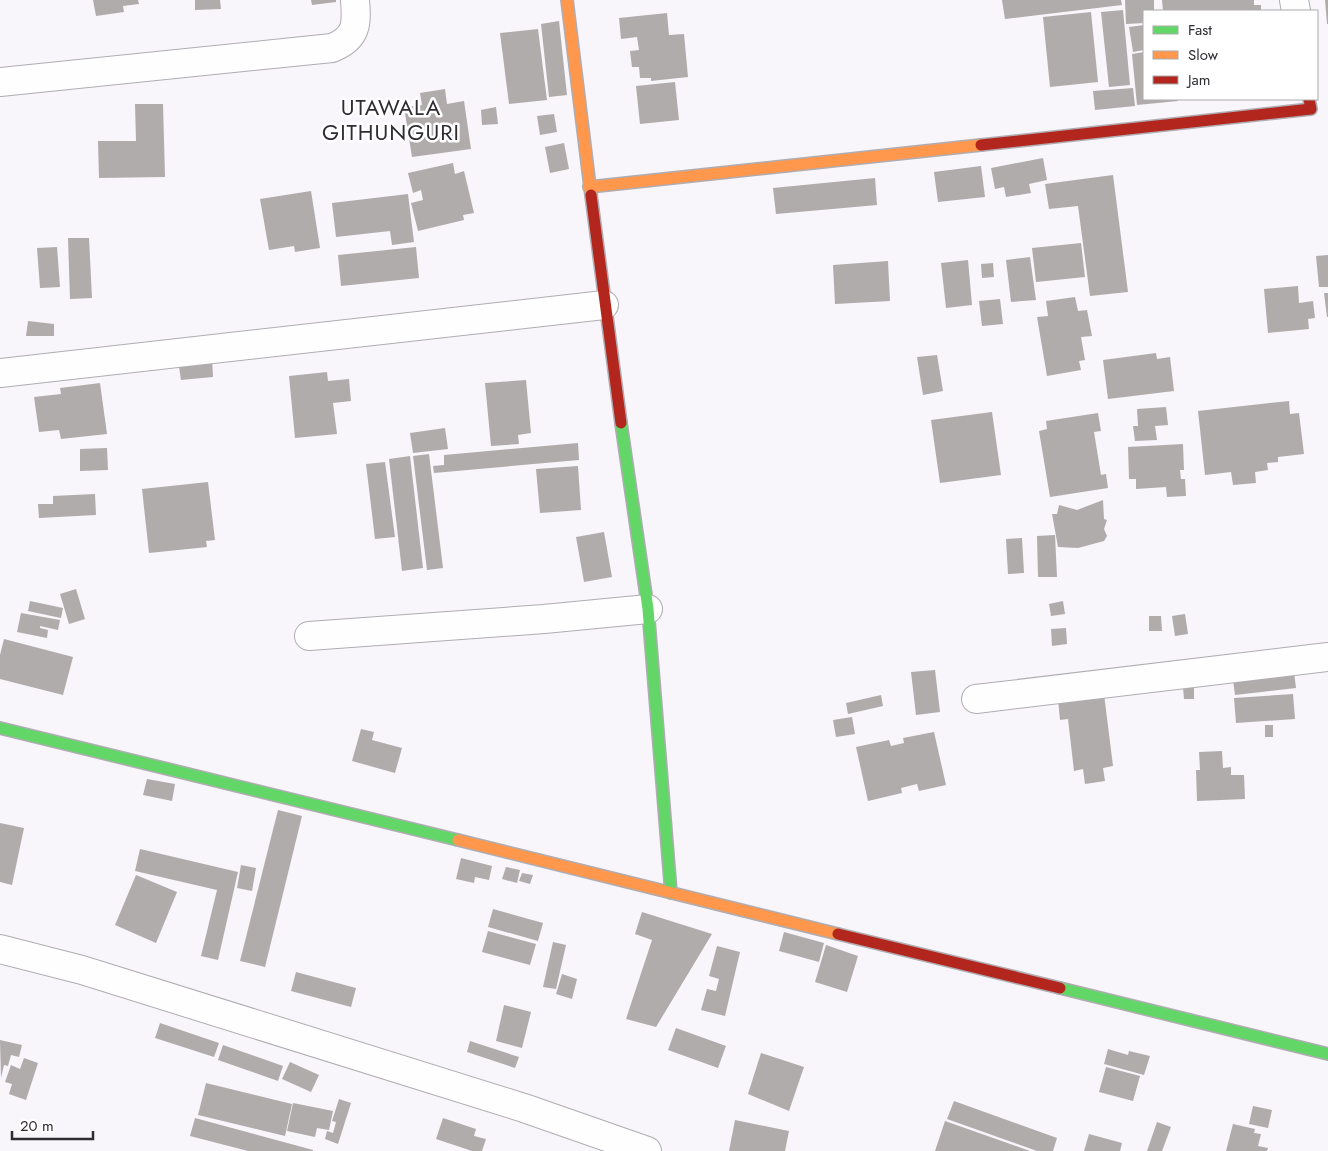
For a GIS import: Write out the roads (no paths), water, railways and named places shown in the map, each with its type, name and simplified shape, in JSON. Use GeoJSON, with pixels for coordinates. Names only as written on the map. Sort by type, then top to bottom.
{"type":"FeatureCollection","features":[{"type":"Feature","properties":{"kind":"street"},"geometry":{"type":"LineString","coordinates":[[0,82],[332,48],[343,43],[355,27],[355,0]]}},
{"type":"Feature","properties":{"kind":"street"},"geometry":{"type":"LineString","coordinates":[[567,0],[604,305],[648,609],[671,893]]}},
{"type":"Feature","properties":{"kind":"street"},"geometry":{"type":"LineString","coordinates":[[589,187],[1316,106]]}},
{"type":"Feature","properties":{"kind":"street"},"geometry":{"type":"LineString","coordinates":[[0,373],[604,305]]}},
{"type":"Feature","properties":{"kind":"street"},"geometry":{"type":"LineString","coordinates":[[309,636],[525,621],[648,609]]}},
{"type":"Feature","properties":{"kind":"street"},"geometry":{"type":"LineString","coordinates":[[976,699],[1328,657]]}},
{"type":"Feature","properties":{"kind":"street"},"geometry":{"type":"LineString","coordinates":[[0,728],[1328,1054]]}},
{"type":"Feature","properties":{"kind":"street"},"geometry":{"type":"LineString","coordinates":[[0,949],[82,970],[524,1108],[647,1151]]}},
{"type":"Feature","properties":{"kind":"district","name":"UTAWALA GITHUNGURI"},"geometry":{"type":"Point","coordinates":[391,120]}}]}
